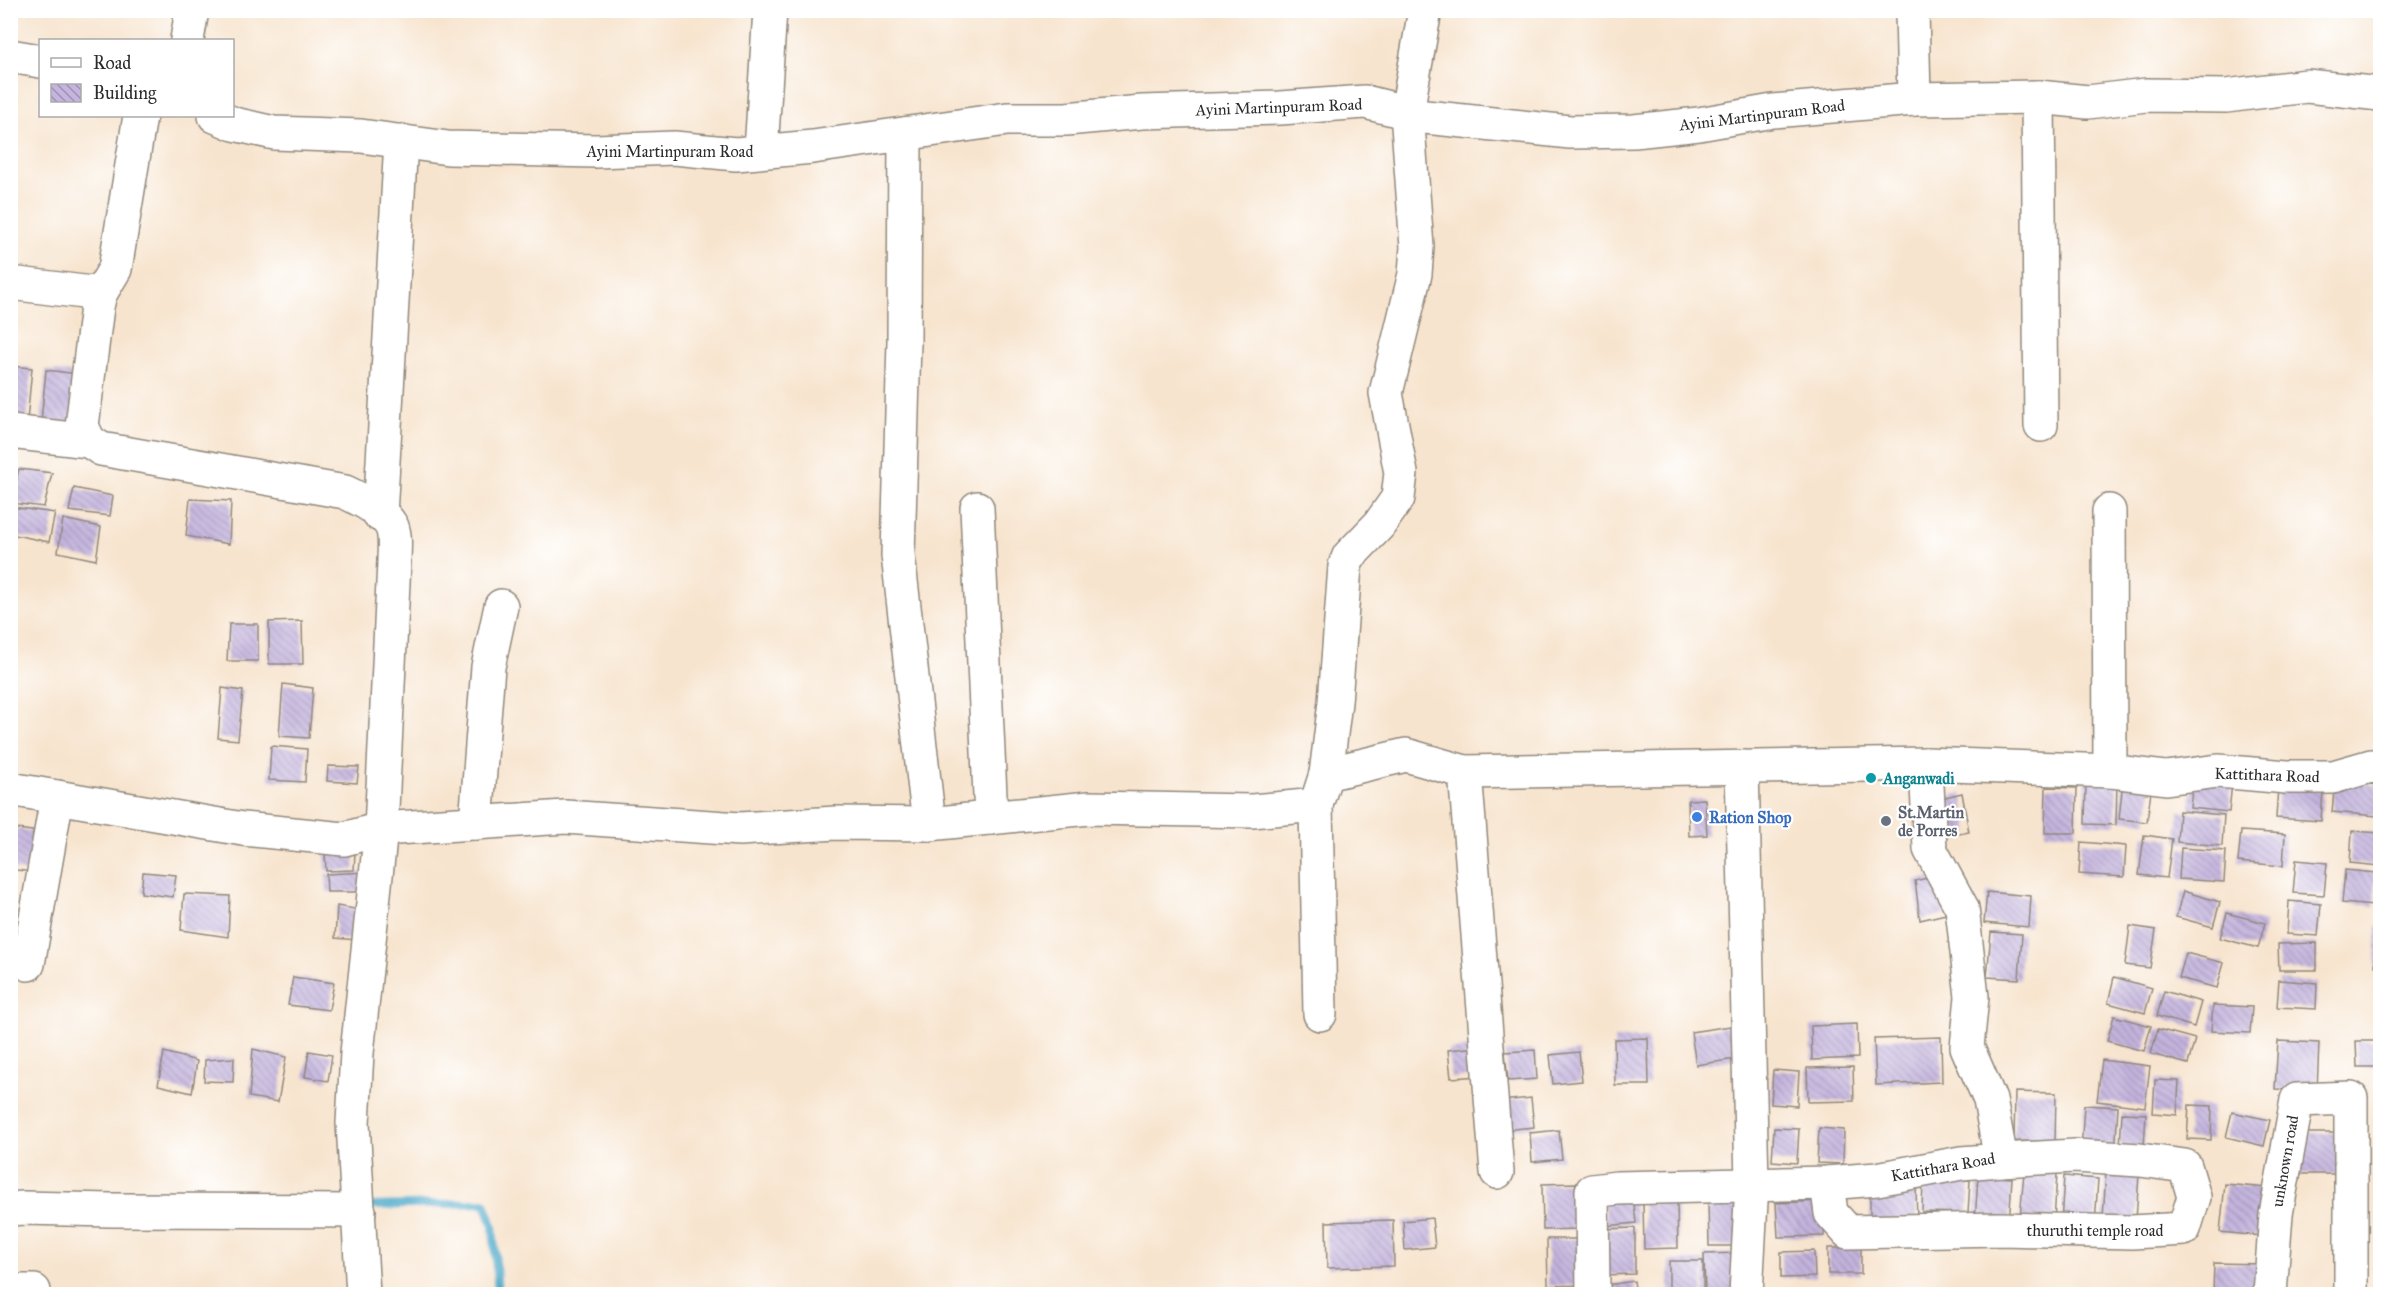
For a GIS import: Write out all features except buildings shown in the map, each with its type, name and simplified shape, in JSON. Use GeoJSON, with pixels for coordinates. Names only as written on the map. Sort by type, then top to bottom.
{"type":"FeatureCollection","features":[{"type":"Feature","properties":{"kind":"street"},"geometry":{"type":"LineString","coordinates":[[187,39],[192,10]]}},
{"type":"Feature","properties":{"kind":"street"},"geometry":{"type":"LineString","coordinates":[[761,151],[770,10]]}},
{"type":"Feature","properties":{"kind":"street"},"geometry":{"type":"LineString","coordinates":[[1320,1014],[1316,805],[1326,774],[1335,702],[1346,566],[1349,556],[1398,498],[1401,473],[1386,393],[1415,274],[1417,247],[1407,112],[1425,10]]}},
{"type":"Feature","properties":{"kind":"street"},"geometry":{"type":"LineString","coordinates":[[1912,10],[1914,99]]}},
{"type":"Feature","properties":{"kind":"street"},"geometry":{"type":"LineString","coordinates":[[10,56],[39,61]]}},
{"type":"Feature","properties":{"kind":"street","name":"Ayini Martinpuram Road"},"geometry":{"type":"LineString","coordinates":[[217,117],[234,124],[274,133],[361,136],[448,148],[596,151],[674,148],[736,154],[813,147],[1007,119],[1066,119],[1142,112],[1280,108],[1365,102],[1425,117],[1570,132],[1623,131],[1699,124],[1773,111],[1914,99],[2038,97],[2088,102],[2146,96],[2226,96],[2307,86],[2380,94]]}},
{"type":"Feature","properties":{"kind":"street"},"geometry":{"type":"LineString","coordinates":[[2038,97],[2041,426]]}},
{"type":"Feature","properties":{"kind":"street"},"geometry":{"type":"LineString","coordinates":[[89,441],[82,426],[100,294],[115,269],[140,117]]}},
{"type":"Feature","properties":{"kind":"street"},"geometry":{"type":"LineString","coordinates":[[905,134],[904,341],[898,555],[929,824]]}},
{"type":"Feature","properties":{"kind":"street"},"geometry":{"type":"LineString","coordinates":[[380,514],[401,141]]}},
{"type":"Feature","properties":{"kind":"street"},"geometry":{"type":"LineString","coordinates":[[10,283],[100,294]]}},
{"type":"Feature","properties":{"kind":"street"},"geometry":{"type":"LineString","coordinates":[[10,432],[89,441],[101,449],[345,492],[361,500],[391,525],[394,548],[381,829],[357,1053],[353,1123],[363,1294]]}},
{"type":"Feature","properties":{"kind":"street"},"geometry":{"type":"LineString","coordinates":[[977,508],[991,818]]}},
{"type":"Feature","properties":{"kind":"street"},"geometry":{"type":"LineString","coordinates":[[2109,511],[2110,771]]}},
{"type":"Feature","properties":{"kind":"street"},"geometry":{"type":"LineString","coordinates":[[476,823],[488,667],[501,606]]}},
{"type":"Feature","properties":{"kind":"street"},"geometry":{"type":"LineString","coordinates":[[1326,774],[1406,755],[1465,772],[1926,764]]}},
{"type":"Feature","properties":{"kind":"street","name":"Kattithara Road"},"geometry":{"type":"LineString","coordinates":[[1593,1294],[1592,1191],[1617,1188],[1827,1183],[1877,1179],[1961,1163],[2001,1160],[1990,1100],[1967,1047],[1972,997],[1962,908],[1930,849],[1926,764],[2110,771],[2166,778],[2218,771],[2287,777],[2333,777],[2371,766],[2380,767]]}},
{"type":"Feature","properties":{"kind":"street"},"geometry":{"type":"LineString","coordinates":[[1742,767],[1752,1184],[1746,1294]]}},
{"type":"Feature","properties":{"kind":"street"},"geometry":{"type":"LineString","coordinates":[[1465,772],[1497,1172]]}},
{"type":"Feature","properties":{"kind":"street"},"geometry":{"type":"LineString","coordinates":[[10,789],[243,829],[344,839],[381,829],[565,817],[740,829],[836,823],[929,824],[1089,808],[1252,811],[1316,805]]}},
{"type":"Feature","properties":{"kind":"street"},"geometry":{"type":"LineString","coordinates":[[28,964],[57,797]]}},
{"type":"Feature","properties":{"kind":"street","name":"unknown road"},"geometry":{"type":"LineString","coordinates":[[2270,1294],[2276,1214],[2296,1100],[2351,1098],[2351,1294]]}},
{"type":"Feature","properties":{"kind":"street","name":"thuruthi temple road"},"geometry":{"type":"LineString","coordinates":[[1827,1183],[1831,1213],[1848,1232],[2000,1229],[2132,1232],[2184,1229],[2194,1197],[2185,1166],[2140,1160],[2075,1156],[2001,1160]]}},
{"type":"Feature","properties":{"kind":"street"},"geometry":{"type":"LineString","coordinates":[[10,1209],[358,1211]]}},
{"type":"Feature","properties":{"kind":"waterway"},"geometry":{"type":"LineString","coordinates":[[370,1206],[485,1203],[493,1226],[498,1294]]}},
{"type":"Feature","properties":{"kind":"place","name":"Anganwadi"},"geometry":{"type":"Point","coordinates":[1871,778]}},
{"type":"Feature","properties":{"kind":"place","name":"Ration Shop"},"geometry":{"type":"Point","coordinates":[1697,817]}},
{"type":"Feature","properties":{"kind":"place","name":"St.Martin de Porres"},"geometry":{"type":"Point","coordinates":[1886,821]}}]}
